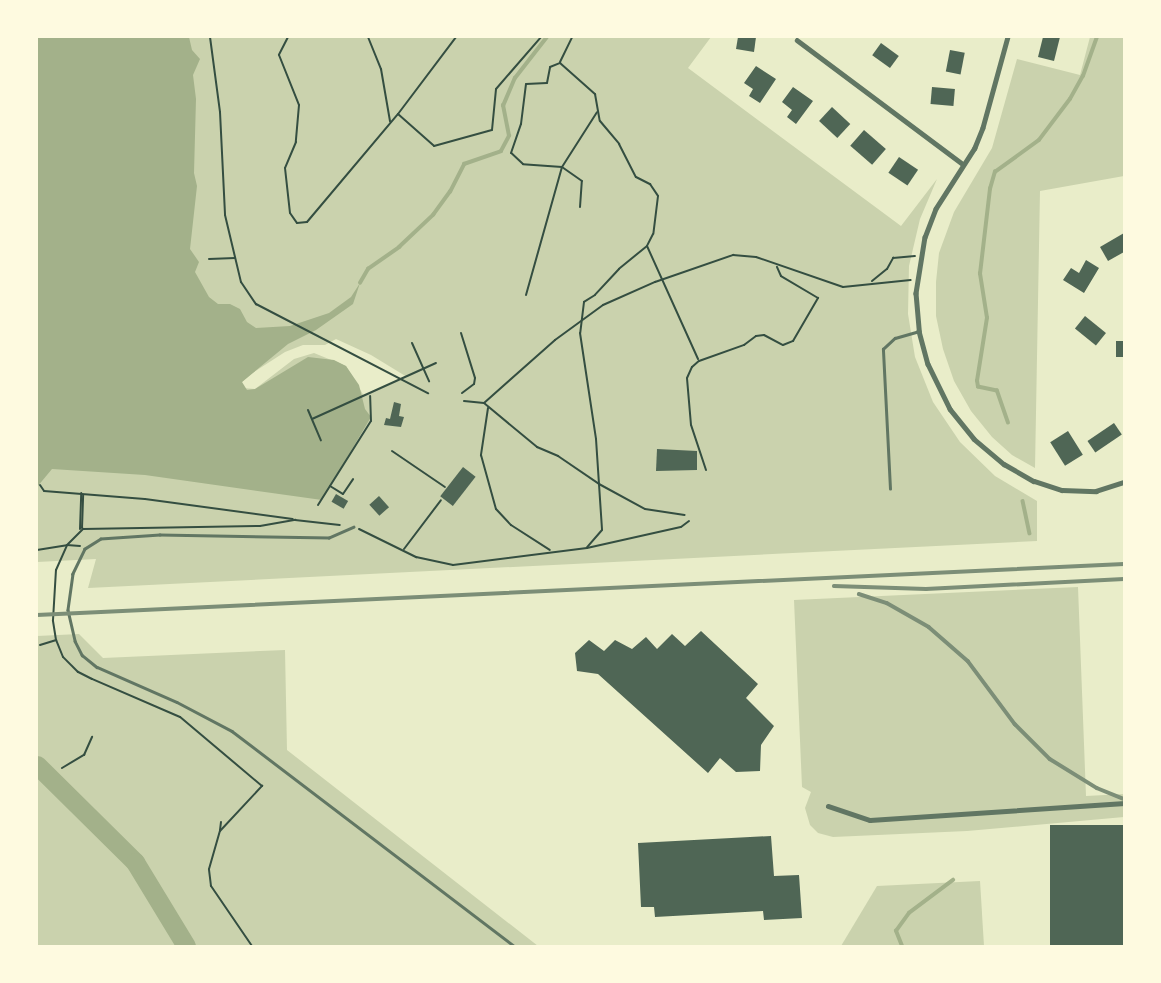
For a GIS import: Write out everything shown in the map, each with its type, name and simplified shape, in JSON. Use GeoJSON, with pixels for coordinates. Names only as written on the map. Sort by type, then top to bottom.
{"type":"FeatureCollection","features":[{"type":"Feature","properties":{"kind":"street"},"geometry":{"type":"LineString","coordinates":[[1008,37],[983,128],[936,209],[921,256],[917,280],[919,331],[928,364],[950,409],[974,439],[1004,464],[1034,481],[1062,490],[1096,491],[1124,482]]}},
{"type":"Feature","properties":{"kind":"street"},"geometry":{"type":"LineString","coordinates":[[797,40],[963,164]]}},
{"type":"Feature","properties":{"kind":"street"},"geometry":{"type":"LineString","coordinates":[[828,806],[870,820],[1124,803]]}},
{"type":"Feature","properties":{"kind":"lane"},"geometry":{"type":"LineString","coordinates":[[890,489],[883,349],[895,338],[919,331]]}},
{"type":"Feature","properties":{"kind":"lane"},"geometry":{"type":"LineString","coordinates":[[354,527],[329,538],[111,537],[91,543],[85,549],[73,574],[68,610],[75,641],[87,662],[177,702],[232,731],[514,946]]}},
{"type":"Feature","properties":{"kind":"path"},"geometry":{"type":"LineString","coordinates":[[210,37],[220,112],[225,215],[242,282],[256,304],[404,378],[428,393]]}},
{"type":"Feature","properties":{"kind":"path"},"geometry":{"type":"LineString","coordinates":[[288,37],[279,55],[299,105],[296,142],[285,168],[290,213],[298,223],[307,222],[398,114],[456,37]]}},
{"type":"Feature","properties":{"kind":"path"},"geometry":{"type":"LineString","coordinates":[[368,37],[381,69],[391,122]]}},
{"type":"Feature","properties":{"kind":"path"},"geometry":{"type":"LineString","coordinates":[[398,114],[434,146],[492,130],[496,89],[541,37]]}},
{"type":"Feature","properties":{"kind":"path"},"geometry":{"type":"LineString","coordinates":[[572,37],[560,62],[550,67],[547,83],[526,84],[521,124],[511,153],[523,164],[562,167],[582,181],[580,207]]}},
{"type":"Feature","properties":{"kind":"path"},"geometry":{"type":"LineString","coordinates":[[560,62],[596,94],[600,121],[629,159],[630,169],[636,177],[650,184],[658,197],[653,234],[647,246],[584,302],[580,321],[602,530],[587,548]]}},
{"type":"Feature","properties":{"kind":"path"},"geometry":{"type":"LineString","coordinates":[[526,295],[562,167],[597,111]]}},
{"type":"Feature","properties":{"kind":"path"},"geometry":{"type":"LineString","coordinates":[[647,246],[699,361]]}},
{"type":"Feature","properties":{"kind":"path"},"geometry":{"type":"LineString","coordinates":[[484,403],[530,360],[580,321],[618,298],[733,255],[756,257],[843,287],[861,287],[871,282],[887,268],[893,258],[921,256]]}},
{"type":"Feature","properties":{"kind":"path"},"geometry":{"type":"LineString","coordinates":[[209,259],[235,258]]}},
{"type":"Feature","properties":{"kind":"path"},"geometry":{"type":"LineString","coordinates":[[706,470],[691,425],[687,378],[699,361],[744,345],[756,336],[764,335],[783,345],[793,341],[818,298],[781,276],[777,266]]}},
{"type":"Feature","properties":{"kind":"path"},"geometry":{"type":"LineString","coordinates":[[871,282],[917,280]]}},
{"type":"Feature","properties":{"kind":"path"},"geometry":{"type":"LineString","coordinates":[[461,333],[475,378],[474,384],[462,393]]}},
{"type":"Feature","properties":{"kind":"path"},"geometry":{"type":"LineString","coordinates":[[412,343],[429,381]]}},
{"type":"Feature","properties":{"kind":"path"},"geometry":{"type":"LineString","coordinates":[[312,419],[436,363]]}},
{"type":"Feature","properties":{"kind":"path"},"geometry":{"type":"LineString","coordinates":[[318,505],[371,421],[369,394]]}},
{"type":"Feature","properties":{"kind":"path"},"geometry":{"type":"LineString","coordinates":[[464,401],[484,403],[517,433],[645,509],[685,515]]}},
{"type":"Feature","properties":{"kind":"path"},"geometry":{"type":"LineString","coordinates":[[488,407],[489,419],[481,454],[496,509],[511,525],[552,551]]}},
{"type":"Feature","properties":{"kind":"path"},"geometry":{"type":"LineString","coordinates":[[308,410],[321,440]]}},
{"type":"Feature","properties":{"kind":"path"},"geometry":{"type":"LineString","coordinates":[[392,451],[444,487]]}},
{"type":"Feature","properties":{"kind":"path"},"geometry":{"type":"LineString","coordinates":[[330,486],[343,494],[353,479]]}},
{"type":"Feature","properties":{"kind":"path"},"geometry":{"type":"LineString","coordinates":[[40,485],[44,491],[82,493],[342,525]]}},
{"type":"Feature","properties":{"kind":"path"},"geometry":{"type":"LineString","coordinates":[[82,493],[81,530],[67,545],[53,586],[56,640],[63,657],[78,672],[180,717],[262,786],[220,831]]}},
{"type":"Feature","properties":{"kind":"path"},"geometry":{"type":"LineString","coordinates":[[404,550],[440,500]]}},
{"type":"Feature","properties":{"kind":"path"},"geometry":{"type":"LineString","coordinates":[[81,530],[268,526],[296,520]]}},
{"type":"Feature","properties":{"kind":"path"},"geometry":{"type":"LineString","coordinates":[[354,527],[416,556],[453,565],[587,548],[681,527],[689,521]]}},
{"type":"Feature","properties":{"kind":"path"},"geometry":{"type":"LineString","coordinates":[[37,550],[67,545],[85,549]]}},
{"type":"Feature","properties":{"kind":"path"},"geometry":{"type":"LineString","coordinates":[[40,645],[56,640]]}},
{"type":"Feature","properties":{"kind":"path"},"geometry":{"type":"LineString","coordinates":[[62,768],[84,755],[92,737]]}},
{"type":"Feature","properties":{"kind":"path"},"geometry":{"type":"LineString","coordinates":[[221,822],[209,869],[211,886],[252,946]]}},
{"type":"Feature","properties":{"kind":"shaded area"},"geometry":{"type":"Polygon","coordinates":[[[37,37],[711,37],[688,68],[901,226],[937,179],[920,219],[909,266],[908,314],[915,357],[933,402],[960,442],[995,476],[1037,501],[1037,541],[88,588],[96,559],[37,562],[37,37]],[[336,339],[325,345],[303,345],[285,352],[251,374],[242,382],[243,388],[255,389],[294,359],[314,353],[346,366],[364,396],[407,377],[371,355],[336,339]]]}},
{"type":"Feature","properties":{"kind":"shaded area"},"geometry":{"type":"Polygon","coordinates":[[[37,37],[189,37],[192,50],[200,59],[193,75],[196,99],[194,173],[197,186],[190,249],[199,262],[195,272],[209,297],[218,304],[230,304],[240,309],[247,322],[256,328],[290,326],[329,313],[351,297],[360,283],[353,304],[316,330],[288,344],[242,382],[247,390],[255,389],[308,357],[334,360],[346,366],[359,385],[365,409],[371,417],[322,500],[145,475],[52,469],[37,487],[37,37]]]}},
{"type":"Feature","properties":{"kind":"shaded area"},"geometry":{"type":"Polygon","coordinates":[[[1090,37],[1124,37],[1124,176],[1040,191],[1035,468],[1012,455],[992,437],[971,411],[954,381],[936,316],[939,253],[954,212],[992,148],[1017,59],[1080,75],[1090,37]]]}},
{"type":"Feature","properties":{"kind":"shaded area"},"geometry":{"type":"Polygon","coordinates":[[[1078,587],[1086,796],[1124,794],[1124,817],[967,831],[833,837],[818,833],[810,825],[805,808],[811,792],[802,787],[794,600],[1078,587]]]}},
{"type":"Feature","properties":{"kind":"shaded area"},"geometry":{"type":"Polygon","coordinates":[[[79,634],[103,658],[285,650],[287,750],[538,946],[37,946],[37,636],[79,634]]]}},
{"type":"Feature","properties":{"kind":"shaded area"},"geometry":{"type":"Polygon","coordinates":[[[980,881],[984,946],[841,946],[877,886],[980,881]]]}},
{"type":"Feature","properties":{"kind":"building"},"geometry":{"type":"Polygon","coordinates":[[[738,37],[756,37],[754,52],[736,49],[738,37]]]}},
{"type":"Feature","properties":{"kind":"building"},"geometry":{"type":"Polygon","coordinates":[[[1043,37],[1060,37],[1054,61],[1038,57],[1043,37]]]}},
{"type":"Feature","properties":{"kind":"building"},"geometry":{"type":"Polygon","coordinates":[[[881,43],[899,56],[890,68],[872,55],[881,43]]]}},
{"type":"Feature","properties":{"kind":"building"},"geometry":{"type":"Polygon","coordinates":[[[950,50],[965,53],[961,74],[946,72],[950,50]]]}},
{"type":"Feature","properties":{"kind":"building"},"geometry":{"type":"Polygon","coordinates":[[[756,66],[776,79],[760,103],[749,96],[753,89],[744,83],[756,66]]]}},
{"type":"Feature","properties":{"kind":"building"},"geometry":{"type":"Polygon","coordinates":[[[793,87],[813,101],[796,124],[787,117],[792,110],[782,102],[793,87]]]}},
{"type":"Feature","properties":{"kind":"building"},"geometry":{"type":"Polygon","coordinates":[[[932,87],[955,89],[953,106],[931,104],[932,87]]]}},
{"type":"Feature","properties":{"kind":"building"},"geometry":{"type":"Polygon","coordinates":[[[832,107],[850,124],[837,138],[819,121],[832,107]]]}},
{"type":"Feature","properties":{"kind":"building"},"geometry":{"type":"Polygon","coordinates":[[[864,130],[886,149],[872,165],[850,146],[864,130]]]}},
{"type":"Feature","properties":{"kind":"building"},"geometry":{"type":"Polygon","coordinates":[[[899,157],[918,170],[907,186],[888,173],[899,157]]]}},
{"type":"Feature","properties":{"kind":"building"},"geometry":{"type":"Polygon","coordinates":[[[1124,233],[1124,252],[1108,261],[1100,247],[1124,233]]]}},
{"type":"Feature","properties":{"kind":"building"},"geometry":{"type":"Polygon","coordinates":[[[1086,260],[1099,268],[1084,293],[1063,280],[1071,268],[1079,273],[1086,260]]]}},
{"type":"Feature","properties":{"kind":"building"},"geometry":{"type":"Polygon","coordinates":[[[1085,316],[1106,333],[1096,345],[1075,328],[1085,316]]]}},
{"type":"Feature","properties":{"kind":"building"},"geometry":{"type":"Polygon","coordinates":[[[1116,341],[1124,341],[1124,357],[1116,357],[1116,341]]]}},
{"type":"Feature","properties":{"kind":"building"},"geometry":{"type":"Polygon","coordinates":[[[394,402],[401,404],[399,416],[404,417],[401,427],[384,425],[386,418],[390,419],[394,402]]]}},
{"type":"Feature","properties":{"kind":"building"},"geometry":{"type":"Polygon","coordinates":[[[1114,423],[1122,435],[1095,453],[1087,441],[1114,423]]]}},
{"type":"Feature","properties":{"kind":"building"},"geometry":{"type":"Polygon","coordinates":[[[1068,431],[1083,455],[1065,466],[1050,442],[1068,431]]]}},
{"type":"Feature","properties":{"kind":"building"},"geometry":{"type":"Polygon","coordinates":[[[657,449],[697,451],[697,470],[656,471],[657,449]]]}},
{"type":"Feature","properties":{"kind":"building"},"geometry":{"type":"Polygon","coordinates":[[[463,467],[476,477],[453,506],[440,496],[463,467]]]}},
{"type":"Feature","properties":{"kind":"building"},"geometry":{"type":"Polygon","coordinates":[[[336,494],[348,501],[344,509],[332,502],[336,494]]]}},
{"type":"Feature","properties":{"kind":"building"},"geometry":{"type":"Polygon","coordinates":[[[379,496],[389,507],[379,516],[369,505],[379,496]]]}},
{"type":"Feature","properties":{"kind":"building"},"geometry":{"type":"Polygon","coordinates":[[[701,631],[758,684],[746,698],[774,726],[761,745],[760,771],[736,772],[720,758],[708,773],[598,674],[577,671],[575,653],[589,640],[604,651],[615,640],[632,649],[646,637],[657,649],[672,634],[685,646],[701,631]]]}},
{"type":"Feature","properties":{"kind":"building"},"geometry":{"type":"Polygon","coordinates":[[[1050,825],[1124,825],[1124,946],[1050,946],[1050,825]]]}},
{"type":"Feature","properties":{"kind":"building"},"geometry":{"type":"Polygon","coordinates":[[[771,836],[774,876],[799,875],[802,918],[764,920],[763,911],[655,917],[654,907],[641,907],[638,843],[771,836]]]}},
{"type":"Feature","properties":{"kind":"waterway"},"geometry":{"type":"LineString","coordinates":[[360,283],[368,269],[399,247],[433,215],[450,192],[464,164],[501,151],[509,136],[503,106],[515,78],[547,37]]}},
{"type":"Feature","properties":{"kind":"waterway"},"geometry":{"type":"LineString","coordinates":[[1008,423],[997,391],[978,387],[977,381],[987,318],[980,274],[990,189],[995,172],[1039,140],[1070,99],[1083,76],[1097,37]]}},
{"type":"Feature","properties":{"kind":"waterway"},"geometry":{"type":"LineString","coordinates":[[1023,501],[1030,533]]}},
{"type":"Feature","properties":{"kind":"waterway"},"geometry":{"type":"LineString","coordinates":[[37,765],[135,862],[186,946]]}},
{"type":"Feature","properties":{"kind":"waterway"},"geometry":{"type":"LineString","coordinates":[[902,946],[896,931],[909,913],[953,880]]}},
{"type":"Feature","properties":{"kind":"railway"},"geometry":{"type":"LineString","coordinates":[[37,615],[1124,564]]}},
{"type":"Feature","properties":{"kind":"railway"},"geometry":{"type":"LineString","coordinates":[[834,586],[926,589],[1124,579]]}},
{"type":"Feature","properties":{"kind":"railway"},"geometry":{"type":"LineString","coordinates":[[859,594],[887,603],[929,627],[968,661],[1015,724],[1050,759],[1097,788],[1124,799]]}}]}
